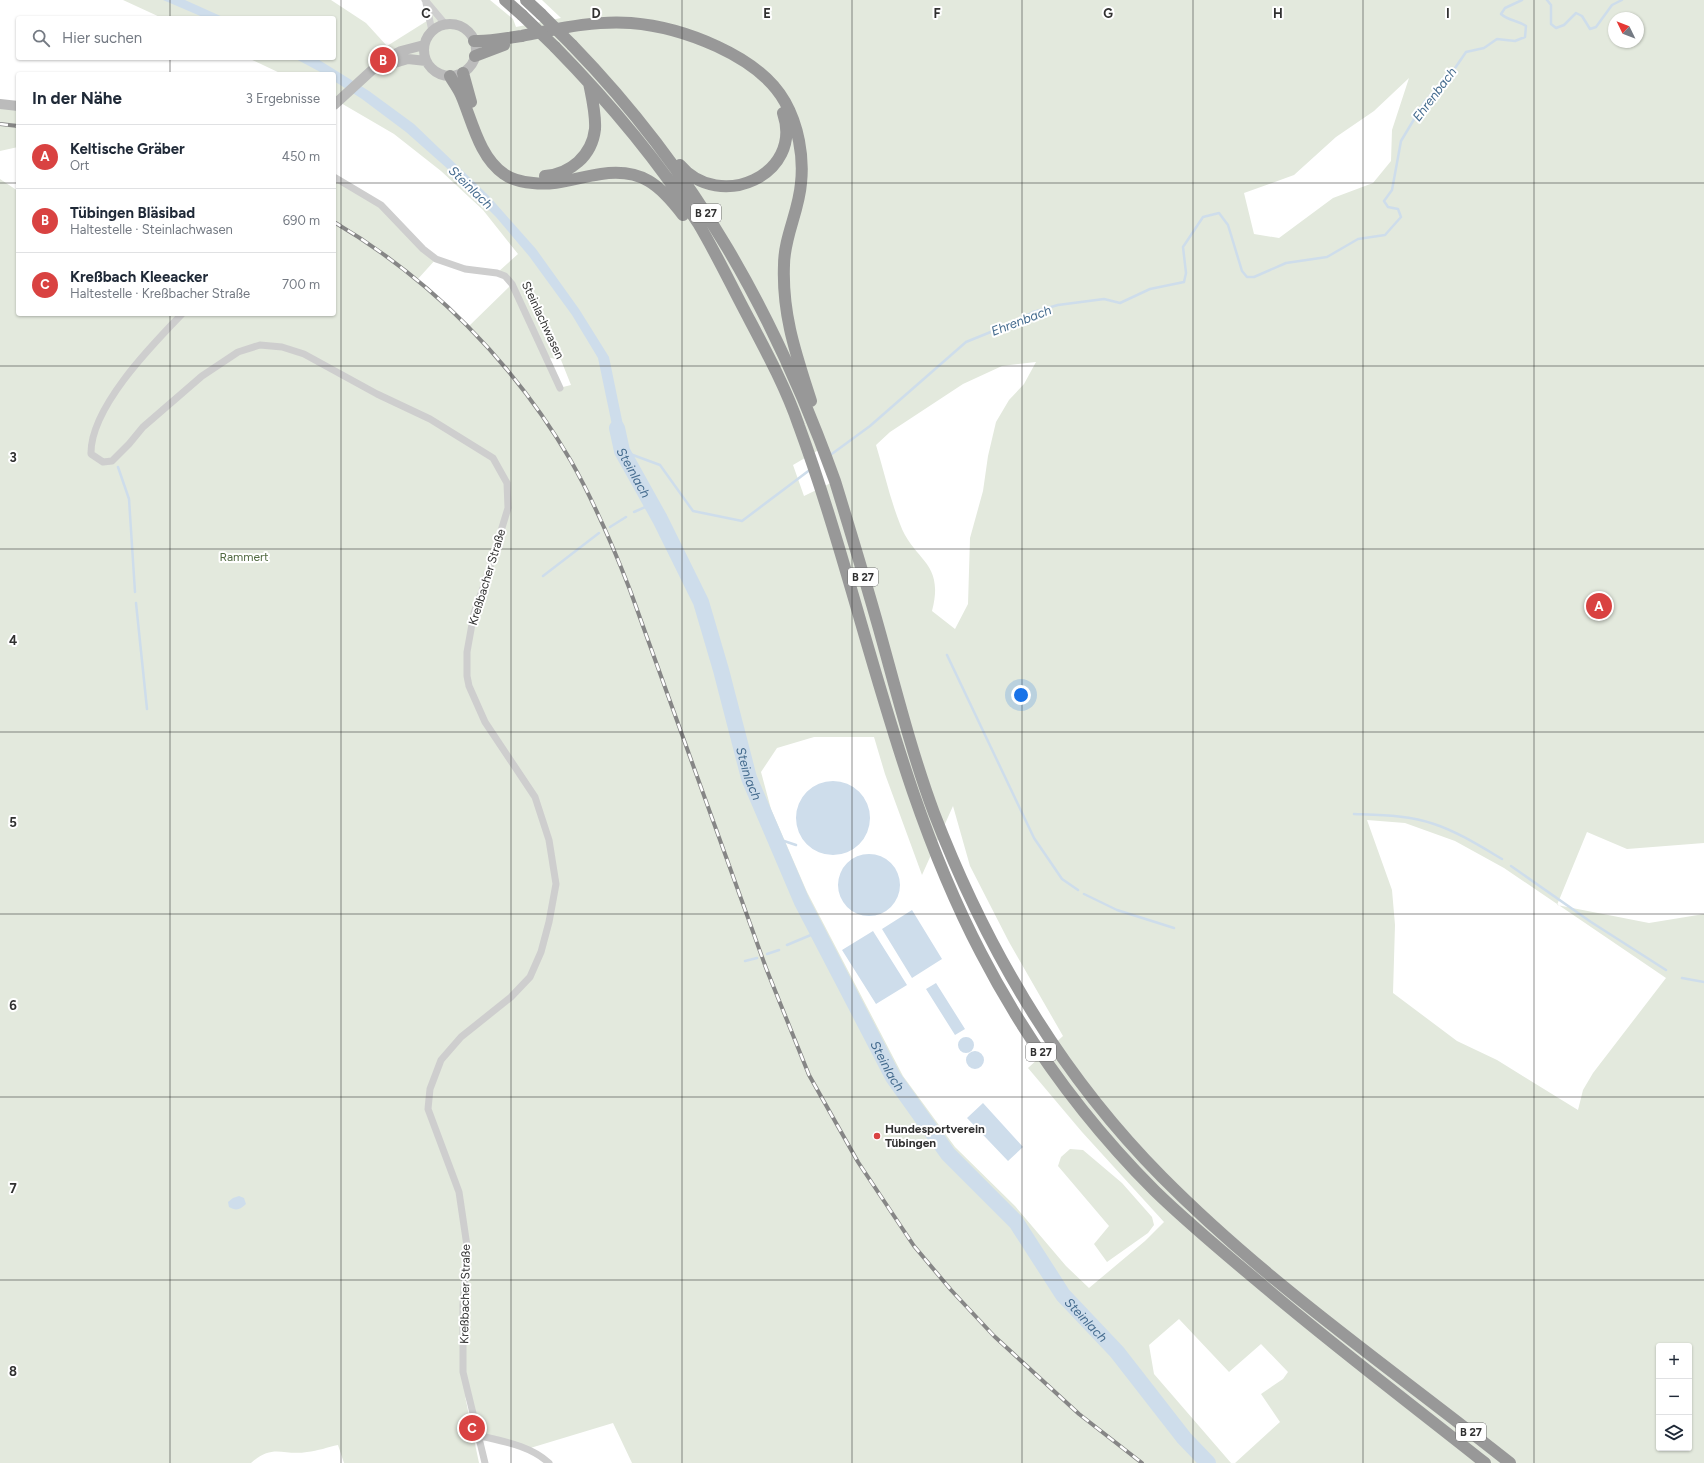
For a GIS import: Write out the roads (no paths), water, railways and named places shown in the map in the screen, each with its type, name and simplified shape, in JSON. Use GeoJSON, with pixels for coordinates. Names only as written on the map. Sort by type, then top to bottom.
{"type":"FeatureCollection","features":[{"type":"Feature","properties":{"kind":"highway","name":"B 27"},"geometry":{"type":"LineString","coordinates":[[505,0],[555,47],[589,84],[637,139],[675,189],[700,226],[761,342],[797,420],[809,455],[859,613],[897,745],[921,816],[949,887],[981,953],[1020,1022],[1064,1085],[1108,1139],[1153,1189],[1205,1238],[1327,1339],[1485,1463]]}},
{"type":"Feature","properties":{"kind":"highway","name":"B 27"},"geometry":{"type":"LineString","coordinates":[[526,0],[572,45],[623,100],[685,180],[728,248],[776,336],[821,442],[835,481],[934,812],[993,945],[1032,1013],[1062,1057],[1116,1127],[1161,1176],[1212,1225],[1272,1277],[1338,1330],[1510,1463]]}},
{"type":"Feature","properties":{"kind":"highway"},"geometry":{"type":"LineString","coordinates":[[474,41],[496,40],[586,25],[630,23],[673,30],[711,43],[740,59],[775,88],[785,101],[794,124],[801,157],[801,184],[784,264],[785,305],[788,326],[815,410],[821,442]]}},
{"type":"Feature","properties":{"kind":"highway"},"geometry":{"type":"LineString","coordinates":[[475,56],[502,45],[592,30],[633,29],[670,34],[695,41],[726,56],[750,73],[780,106],[787,126],[786,144],[778,160],[764,175],[748,183],[732,186],[713,185],[696,179],[682,167],[649,124],[623,100]]}},
{"type":"Feature","properties":{"kind":"highway"},"geometry":{"type":"LineString","coordinates":[[463,72],[466,89],[486,141],[496,157],[508,168],[520,175],[537,177],[559,175],[573,166],[584,156],[591,144],[595,131],[595,118],[589,84]]}},
{"type":"Feature","properties":{"kind":"highway"},"geometry":{"type":"LineString","coordinates":[[450,76],[460,93],[483,148],[491,161],[503,174],[518,181],[538,184],[565,182],[602,174],[624,173],[637,175],[653,183],[667,193],[720,264]]}},
{"type":"Feature","properties":{"kind":"street"},"geometry":{"type":"LineString","coordinates":[[425,0],[446,25]]}},
{"type":"Feature","properties":{"kind":"street"},"geometry":{"type":"LineString","coordinates":[[425,0],[432,31]]}},
{"type":"Feature","properties":{"kind":"street"},"geometry":{"type":"LineString","coordinates":[[446,25],[463,28],[474,41],[475,56],[471,65],[463,72],[450,76],[437,73],[426,61],[424,45],[432,31],[446,25]]}},
{"type":"Feature","properties":{"kind":"street"},"geometry":{"type":"LineString","coordinates":[[337,103],[383,60],[391,55],[424,45]]}},
{"type":"Feature","properties":{"kind":"street"},"geometry":{"type":"LineString","coordinates":[[370,73],[403,59],[426,61]]}},
{"type":"Feature","properties":{"kind":"street"},"geometry":{"type":"LineString","coordinates":[[0,104],[16,106]]}},
{"type":"Feature","properties":{"kind":"street","name":"Steinlachwasen"},"geometry":{"type":"LineString","coordinates":[[336,178],[381,205],[422,249],[436,259],[465,269],[498,273],[505,276],[512,284],[560,388]]}},
{"type":"Feature","properties":{"kind":"street","name":"Kreßbacher Straße"},"geometry":{"type":"LineString","coordinates":[[180,316],[148,349],[127,375],[112,400],[94,435],[91,454],[96,459],[103,462],[112,461],[143,427],[202,376],[238,352],[260,345],[282,347],[304,354],[383,397],[430,419],[493,458],[507,483],[508,508],[486,580],[474,613],[467,652],[467,676],[469,686],[485,722],[535,798],[549,840],[556,884],[549,922],[541,952],[530,977],[511,997],[461,1036],[441,1060],[430,1089],[428,1109],[458,1192],[467,1246],[463,1305],[464,1372],[485,1463]]}},
{"type":"Feature","properties":{"kind":"street"},"geometry":{"type":"LineString","coordinates":[[480,1437],[485,1436],[527,1449],[542,1457],[548,1463]]}},
{"type":"Feature","properties":{"kind":"water"},"geometry":{"type":"Polygon","coordinates":[[[163,0],[185,0],[221,16],[200,16],[163,0]]]}},
{"type":"Feature","properties":{"kind":"water"},"geometry":{"type":"Polygon","coordinates":[[[298,60],[319,60],[369,91],[414,124],[489,196],[536,249],[579,309],[609,357],[628,449],[617,449],[598,358],[572,315],[529,256],[496,217],[449,170],[406,132],[362,99],[336,82],[336,72],[320,72],[298,60]]]}},
{"type":"Feature","properties":{"kind":"water"},"geometry":{"type":"Polygon","coordinates":[[[833,781],[854,787],[864,797],[870,818],[864,839],[854,849],[833,855],[812,849],[802,839],[796,818],[802,797],[812,787],[833,781]]]}},
{"type":"Feature","properties":{"kind":"water"},"geometry":{"type":"Polygon","coordinates":[[[869,854],[881,856],[891,863],[898,873],[900,885],[898,897],[891,907],[881,914],[869,916],[857,914],[847,907],[840,897],[838,885],[840,873],[847,863],[857,856],[869,854]]]}},
{"type":"Feature","properties":{"kind":"water"},"geometry":{"type":"Polygon","coordinates":[[[912,910],[942,959],[912,978],[882,929],[912,910]]]}},
{"type":"Feature","properties":{"kind":"water"},"geometry":{"type":"Polygon","coordinates":[[[873,931],[907,985],[876,1004],[842,950],[873,931]]]}},
{"type":"Feature","properties":{"kind":"water"},"geometry":{"type":"Polygon","coordinates":[[[936,983],[965,1029],[955,1035],[926,989],[936,983]]]}},
{"type":"Feature","properties":{"kind":"water"},"geometry":{"type":"Polygon","coordinates":[[[963,1037],[969,1037],[974,1042],[972,1051],[969,1053],[963,1053],[958,1048],[958,1042],[963,1037]]]}},
{"type":"Feature","properties":{"kind":"water"},"geometry":{"type":"Polygon","coordinates":[[[975,1051],[981,1054],[984,1060],[981,1066],[975,1069],[969,1066],[966,1060],[969,1054],[975,1051]]]}},
{"type":"Feature","properties":{"kind":"water"},"geometry":{"type":"Polygon","coordinates":[[[983,1103],[1023,1147],[1008,1161],[967,1118],[983,1103]]]}},
{"type":"Feature","properties":{"kind":"water"},"geometry":{"type":"Polygon","coordinates":[[[239,1196],[244,1198],[246,1204],[242,1208],[238,1209],[229,1207],[228,1202],[239,1196]]]}},
{"type":"Feature","properties":{"kind":"waterway","name":"Ehrenbach"},"geometry":{"type":"LineString","coordinates":[[829,456],[870,426],[966,342],[1008,325],[1033,312],[1058,305],[1104,299],[1120,303],[1150,289],[1184,282],[1186,273],[1183,247],[1203,217],[1219,213],[1228,225],[1242,271],[1247,277],[1254,277],[1286,263],[1327,257],[1358,239],[1385,235],[1401,217],[1398,209],[1388,207],[1384,201],[1392,190],[1401,141],[1425,101],[1451,74],[1466,52],[1484,48],[1497,39],[1515,41],[1525,37],[1526,26],[1501,14],[1505,8],[1522,0]]}},
{"type":"Feature","properties":{"kind":"waterway","name":"Ehrenbach"},"geometry":{"type":"LineString","coordinates":[[1547,0],[1551,5],[1551,24],[1556,28],[1564,25],[1576,13],[1582,16],[1590,29],[1596,27],[1612,5],[1622,0]]}},
{"type":"Feature","properties":{"kind":"waterway","name":"Steinlach"},"geometry":{"type":"LineString","coordinates":[[617,428],[622,451],[660,519],[701,602],[721,670],[749,778],[802,902],[893,1077],[948,1154],[1016,1222],[1063,1295],[1117,1352],[1184,1438],[1208,1463]]}},
{"type":"Feature","properties":{"kind":"waterway","name":"Ehrenbach"},"geometry":{"type":"LineString","coordinates":[[622,451],[660,465],[693,511],[742,521],[811,469]]}},
{"type":"Feature","properties":{"kind":"waterway"},"geometry":{"type":"LineString","coordinates":[[118,467],[129,499],[135,592]]}},
{"type":"Feature","properties":{"kind":"waterway"},"geometry":{"type":"LineString","coordinates":[[634,512],[652,504]]}},
{"type":"Feature","properties":{"kind":"waterway"},"geometry":{"type":"LineString","coordinates":[[610,527],[626,517]]}},
{"type":"Feature","properties":{"kind":"waterway"},"geometry":{"type":"LineString","coordinates":[[543,576],[599,533]]}},
{"type":"Feature","properties":{"kind":"waterway"},"geometry":{"type":"LineString","coordinates":[[136,603],[147,709]]}},
{"type":"Feature","properties":{"kind":"waterway"},"geometry":{"type":"LineString","coordinates":[[947,655],[1034,838],[1062,879],[1078,890]]}},
{"type":"Feature","properties":{"kind":"waterway"},"geometry":{"type":"LineString","coordinates":[[1354,814],[1394,816],[1424,821],[1443,827],[1460,835],[1502,859]]}},
{"type":"Feature","properties":{"kind":"waterway"},"geometry":{"type":"LineString","coordinates":[[775,838],[796,845]]}},
{"type":"Feature","properties":{"kind":"waterway"},"geometry":{"type":"LineString","coordinates":[[1511,866],[1591,922],[1666,970]]}},
{"type":"Feature","properties":{"kind":"waterway"},"geometry":{"type":"LineString","coordinates":[[1084,894],[1117,910],[1174,928]]}},
{"type":"Feature","properties":{"kind":"waterway"},"geometry":{"type":"LineString","coordinates":[[787,945],[818,932]]}},
{"type":"Feature","properties":{"kind":"waterway"},"geometry":{"type":"LineString","coordinates":[[767,954],[779,950]]}},
{"type":"Feature","properties":{"kind":"waterway"},"geometry":{"type":"LineString","coordinates":[[745,961],[757,958]]}},
{"type":"Feature","properties":{"kind":"waterway"},"geometry":{"type":"LineString","coordinates":[[1682,978],[1704,982]]}},
{"type":"Feature","properties":{"kind":"railway"},"geometry":{"type":"LineString","coordinates":[[0,124],[16,126]]}},
{"type":"Feature","properties":{"kind":"railway"},"geometry":{"type":"LineString","coordinates":[[336,223],[370,245],[404,270],[437,297],[468,326],[497,357],[524,390],[571,461],[603,524],[630,590],[766,968],[809,1075],[858,1162],[914,1246],[951,1290],[994,1336],[1079,1414],[1142,1463]]}},
{"type":"Feature","properties":{"kind":"place","name":"Tübingen Bläsibad"},"geometry":{"type":"Point","coordinates":[383,60]}},
{"type":"Feature","properties":{"kind":"place","name":"Keltische Gräber"},"geometry":{"type":"Point","coordinates":[1599,606]}},
{"type":"Feature","properties":{"kind":"place","name":"Hundesportverein Tübingen"},"geometry":{"type":"Point","coordinates":[877,1136]}},
{"type":"Feature","properties":{"kind":"place","name":"Kreßbach Kleeacker"},"geometry":{"type":"Point","coordinates":[472,1428]}},
{"type":"Feature","properties":{"kind":"park label","name":"Rammert"},"geometry":{"type":"Point","coordinates":[244,557]}}]}
